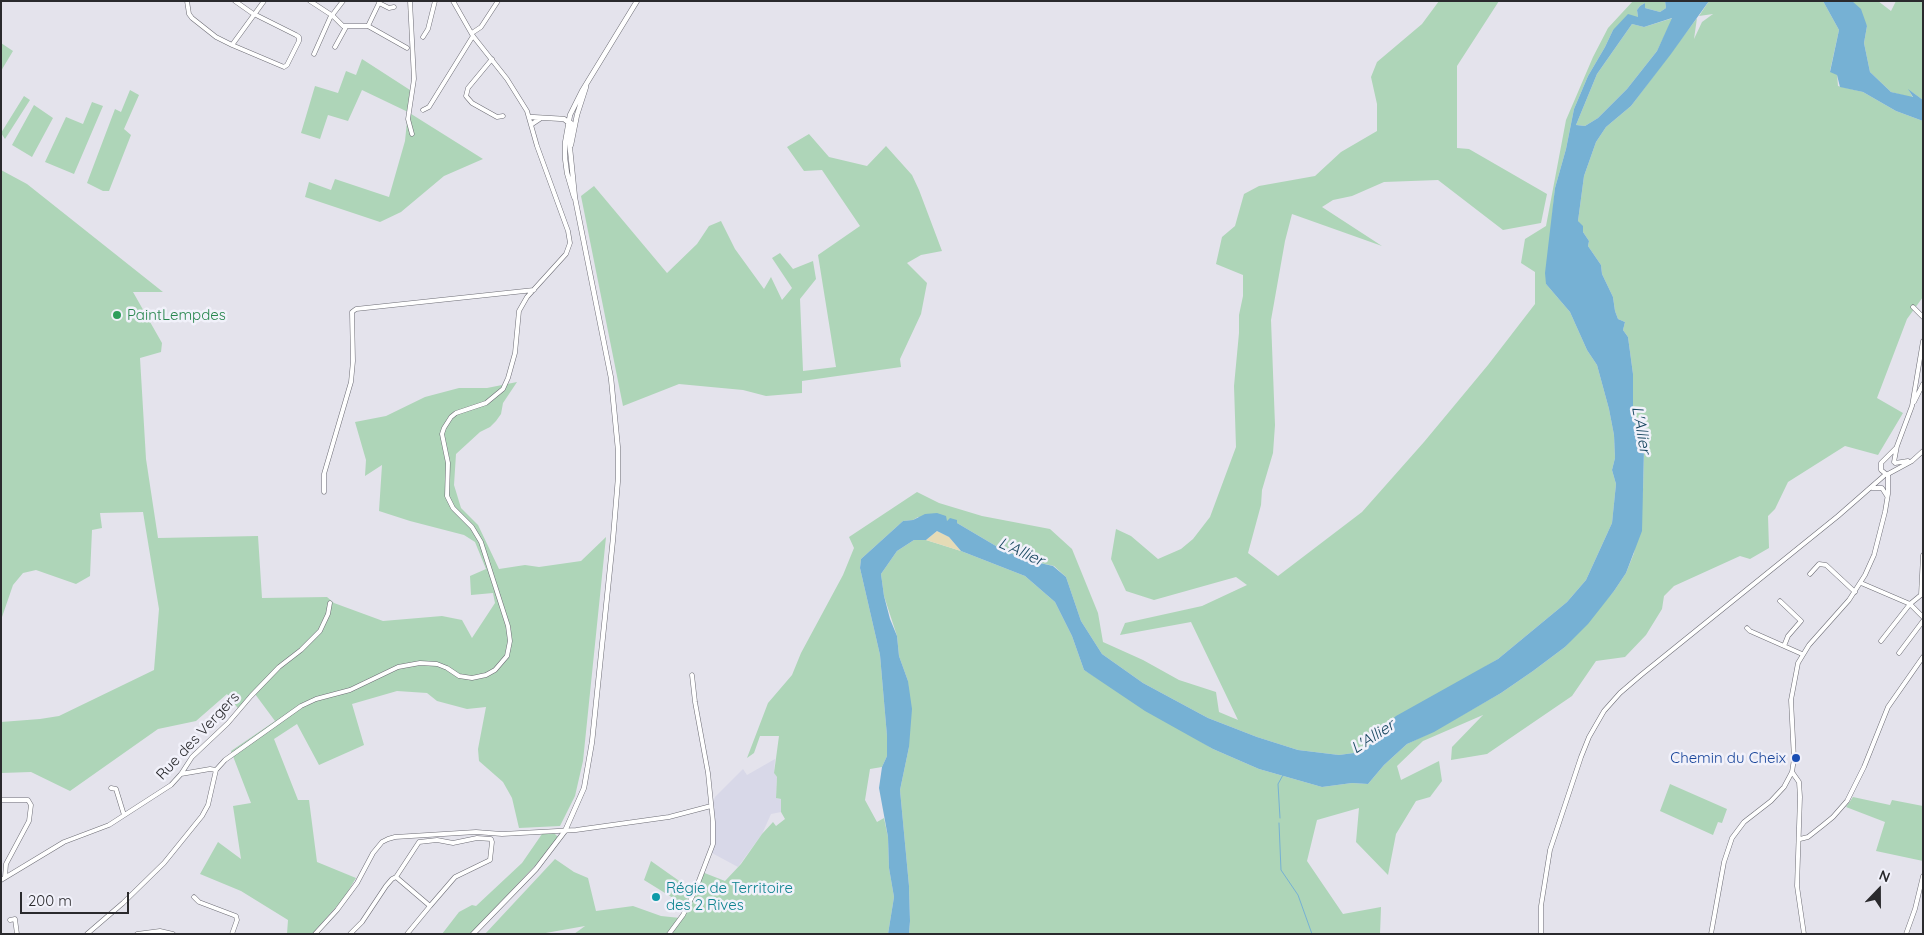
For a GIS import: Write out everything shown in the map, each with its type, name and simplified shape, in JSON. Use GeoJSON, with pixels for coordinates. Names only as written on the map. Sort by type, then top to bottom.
{"type":"FeatureCollection","features":[{"type":"Feature","properties":{"kind":"main road"},"geometry":{"type":"LineString","coordinates":[[575,198],[571,191],[565,158],[565,142],[587,83],[637,1]]}},
{"type":"Feature","properties":{"kind":"main road"},"geometry":{"type":"LineString","coordinates":[[530,117],[555,120],[564,124],[572,123]]}},
{"type":"Feature","properties":{"kind":"main road"},"geometry":{"type":"LineString","coordinates":[[532,124],[541,118]]}},
{"type":"Feature","properties":{"kind":"main road"},"geometry":{"type":"LineString","coordinates":[[473,934],[548,855],[565,831],[577,806],[586,780],[592,742],[613,539],[618,479],[618,449],[611,378],[575,198],[570,146],[572,123]]}},
{"type":"Feature","properties":{"kind":"street"},"geometry":{"type":"LineString","coordinates":[[187,1],[189,14],[192,18],[216,37],[282,67],[287,66],[299,41],[299,37],[254,15],[235,1]]}},
{"type":"Feature","properties":{"kind":"street"},"geometry":{"type":"LineString","coordinates":[[232,45],[264,1]]}},
{"type":"Feature","properties":{"kind":"street"},"geometry":{"type":"LineString","coordinates":[[310,1],[346,27],[368,26],[407,48]]}},
{"type":"Feature","properties":{"kind":"street"},"geometry":{"type":"LineString","coordinates":[[314,54],[333,16],[343,1]]}},
{"type":"Feature","properties":{"kind":"street"},"geometry":{"type":"LineString","coordinates":[[410,1],[414,79],[408,120],[412,134]]}},
{"type":"Feature","properties":{"kind":"street"},"geometry":{"type":"LineString","coordinates":[[423,37],[428,29],[434,1]]}},
{"type":"Feature","properties":{"kind":"street"},"geometry":{"type":"LineString","coordinates":[[87,934],[118,908],[164,863],[202,816],[208,805],[216,770],[229,756],[307,702],[350,690],[391,670],[411,664],[437,664],[459,676],[472,678],[491,673],[505,660],[510,645],[508,626],[479,537],[453,508],[448,499],[446,484],[448,463],[442,434],[451,417],[486,403],[503,389],[508,378],[514,353],[519,311],[527,297],[563,258],[570,243],[568,231],[538,146],[530,117],[515,89],[473,34],[453,1]]}},
{"type":"Feature","properties":{"kind":"street"},"geometry":{"type":"LineString","coordinates":[[423,110],[429,107],[473,34],[481,27],[498,1]]}},
{"type":"Feature","properties":{"kind":"street"},"geometry":{"type":"LineString","coordinates":[[368,26],[380,2],[389,8],[394,7]]}},
{"type":"Feature","properties":{"kind":"street"},"geometry":{"type":"LineString","coordinates":[[335,48],[346,27]]}},
{"type":"Feature","properties":{"kind":"street"},"geometry":{"type":"LineString","coordinates":[[492,59],[468,89],[466,96],[472,104],[497,117],[503,116]]}},
{"type":"Feature","properties":{"kind":"street"},"geometry":{"type":"LineString","coordinates":[[324,492],[324,474],[351,382],[353,361],[352,312],[356,309],[534,290]]}},
{"type":"Feature","properties":{"kind":"street"},"geometry":{"type":"LineString","coordinates":[[1913,306],[1923,317]]}},
{"type":"Feature","properties":{"kind":"street"},"geometry":{"type":"LineString","coordinates":[[1912,406],[1923,341]]}},
{"type":"Feature","properties":{"kind":"street"},"geometry":{"type":"LineString","coordinates":[[1894,471],[1897,446],[1912,406],[1923,384]]}},
{"type":"Feature","properties":{"kind":"street"},"geometry":{"type":"LineString","coordinates":[[1876,483],[1881,470],[1881,463],[1897,446]]}},
{"type":"Feature","properties":{"kind":"street"},"geometry":{"type":"LineString","coordinates":[[1540,934],[1541,906],[1550,850],[1580,757],[1604,711],[1640,675],[1887,474],[1923,451]]}},
{"type":"Feature","properties":{"kind":"street"},"geometry":{"type":"LineString","coordinates":[[1884,460],[1888,459],[1895,463],[1905,462],[1916,456]]}},
{"type":"Feature","properties":{"kind":"street"},"geometry":{"type":"LineString","coordinates":[[1881,470],[1887,474]]}},
{"type":"Feature","properties":{"kind":"street"},"geometry":{"type":"LineString","coordinates":[[1711,934],[1724,862],[1732,838],[1744,822],[1779,793],[1789,780],[1794,759],[1791,700],[1795,674],[1802,654],[1855,592],[1874,555],[1888,498],[1887,474]]}},
{"type":"Feature","properties":{"kind":"street"},"geometry":{"type":"LineString","coordinates":[[1872,488],[1882,488],[1888,498]]}},
{"type":"Feature","properties":{"kind":"street"},"geometry":{"type":"LineString","coordinates":[[1881,641],[1910,604],[1920,595],[1923,555]]}},
{"type":"Feature","properties":{"kind":"street"},"geometry":{"type":"LineString","coordinates":[[1810,574],[1819,564],[1826,565],[1855,592]]}},
{"type":"Feature","properties":{"kind":"street"},"geometry":{"type":"LineString","coordinates":[[1860,583],[1910,604],[1923,617]]}},
{"type":"Feature","properties":{"kind":"street"},"geometry":{"type":"LineString","coordinates":[[1780,601],[1801,621],[1788,636],[1784,646]]}},
{"type":"Feature","properties":{"kind":"street","name":"Rue des Vergers"},"geometry":{"type":"LineString","coordinates":[[3,878],[64,842],[109,825],[171,785],[192,758],[228,724],[256,690],[320,631],[328,614],[330,603]]}},
{"type":"Feature","properties":{"kind":"street"},"geometry":{"type":"LineString","coordinates":[[1900,653],[1923,621]]}},
{"type":"Feature","properties":{"kind":"street"},"geometry":{"type":"LineString","coordinates":[[1747,628],[1802,654]]}},
{"type":"Feature","properties":{"kind":"street"},"geometry":{"type":"LineString","coordinates":[[1800,839],[1808,837],[1822,826],[1847,801],[1864,767],[1888,707],[1923,656]]}},
{"type":"Feature","properties":{"kind":"street"},"geometry":{"type":"LineString","coordinates":[[668,934],[683,916],[711,849],[713,822],[708,773],[695,702],[692,674]]}},
{"type":"Feature","properties":{"kind":"street"},"geometry":{"type":"LineString","coordinates":[[181,774],[210,768],[216,770]]}},
{"type":"Feature","properties":{"kind":"street"},"geometry":{"type":"LineString","coordinates":[[1792,772],[1799,786],[1800,839],[1797,864],[1797,894],[1804,934]]}},
{"type":"Feature","properties":{"kind":"street"},"geometry":{"type":"LineString","coordinates":[[111,788],[116,790],[124,815]]}},
{"type":"Feature","properties":{"kind":"street"},"geometry":{"type":"LineString","coordinates":[[1,800],[28,800],[31,805],[29,821],[13,848],[6,864],[3,878]]}},
{"type":"Feature","properties":{"kind":"street"},"geometry":{"type":"LineString","coordinates":[[315,934],[337,910],[357,883],[382,842],[388,839],[476,832],[502,834],[565,831],[669,818],[711,806]]}},
{"type":"Feature","properties":{"kind":"street"},"geometry":{"type":"LineString","coordinates":[[350,934],[362,922],[386,886],[396,877],[419,842],[437,840],[453,843],[477,838],[491,840],[490,860],[455,877],[407,934]]}},
{"type":"Feature","properties":{"kind":"street"},"geometry":{"type":"LineString","coordinates":[[1906,934],[1915,909],[1923,876]]}},
{"type":"Feature","properties":{"kind":"street"},"geometry":{"type":"LineString","coordinates":[[396,877],[430,906]]}},
{"type":"Feature","properties":{"kind":"street"},"geometry":{"type":"LineString","coordinates":[[194,897],[199,902],[236,916],[237,920],[232,934]]}},
{"type":"Feature","properties":{"kind":"street"},"geometry":{"type":"LineString","coordinates":[[17,934],[12,919],[21,916]]}},
{"type":"Feature","properties":{"kind":"street"},"geometry":{"type":"LineString","coordinates":[[137,934],[160,931],[173,934]]}},
{"type":"Feature","properties":{"kind":"shaded area"},"geometry":{"type":"Polygon","coordinates":[[[775,759],[774,773],[777,777],[776,798],[781,799],[781,812],[771,814],[762,834],[738,867],[712,853],[712,807],[715,797],[743,769],[747,775],[775,759]]]}},
{"type":"Feature","properties":{"kind":"green space"},"geometry":{"type":"Polygon","coordinates":[[[1439,1],[1499,1],[1457,66],[1457,148],[1469,149],[1547,194],[1541,223],[1503,230],[1438,180],[1384,182],[1352,196],[1333,200],[1322,207],[1382,246],[1292,214],[1285,241],[1271,320],[1275,425],[1273,453],[1262,490],[1261,505],[1248,553],[1278,576],[1362,512],[1424,442],[1488,365],[1535,304],[1535,272],[1521,263],[1525,239],[1546,226],[1566,120],[1593,57],[1608,28],[1633,1],[1665,1],[1666,8],[1660,12],[1645,8],[1645,3],[1637,10],[1638,17],[1613,30],[1588,76],[1574,109],[1566,149],[1555,188],[1546,284],[1570,312],[1587,350],[1597,365],[1614,435],[1615,458],[1612,470],[1616,484],[1612,523],[1586,580],[1567,602],[1498,659],[1383,728],[1370,745],[1361,752],[1339,755],[1298,750],[1208,718],[1143,683],[1102,654],[1081,621],[1066,577],[1054,566],[1027,560],[1001,549],[957,523],[957,520],[948,521],[918,517],[913,520],[903,521],[861,559],[860,568],[880,655],[887,736],[887,756],[882,767],[870,769],[865,800],[877,822],[884,818],[888,837],[889,868],[894,897],[888,934],[574,934],[585,926],[540,934],[485,934],[555,859],[574,872],[588,878],[596,911],[633,906],[661,916],[680,918],[686,906],[644,880],[651,861],[692,890],[702,872],[725,881],[741,864],[773,822],[776,826],[785,819],[781,812],[781,799],[776,798],[777,777],[774,773],[779,736],[760,736],[754,753],[747,758],[768,703],[792,675],[801,653],[843,575],[854,548],[849,537],[917,492],[939,503],[982,516],[1050,529],[1072,549],[1098,613],[1103,642],[1143,660],[1179,680],[1216,692],[1219,712],[1238,720],[1191,622],[1120,635],[1125,623],[1202,606],[1247,585],[1236,577],[1154,600],[1126,591],[1111,559],[1116,529],[1131,536],[1158,559],[1181,549],[1193,539],[1210,517],[1236,447],[1234,386],[1239,315],[1243,296],[1243,275],[1216,264],[1222,237],[1235,226],[1244,194],[1259,186],[1315,176],[1341,152],[1377,131],[1377,104],[1371,77],[1377,62],[1422,24],[1439,1]]]}},
{"type":"Feature","properties":{"kind":"green space"},"geometry":{"type":"Polygon","coordinates":[[[1709,1],[1823,1],[1839,30],[1830,71],[1837,74],[1838,86],[1863,92],[1896,111],[1923,121],[1923,297],[1907,319],[1877,398],[1903,413],[1878,455],[1845,446],[1788,482],[1775,509],[1768,516],[1769,548],[1750,559],[1740,556],[1674,586],[1664,596],[1662,609],[1646,635],[1625,657],[1596,661],[1572,696],[1487,754],[1451,760],[1452,747],[1483,715],[1423,741],[1397,766],[1401,780],[1439,761],[1442,781],[1430,797],[1416,801],[1396,834],[1388,875],[1356,842],[1359,808],[1317,820],[1307,861],[1343,914],[1381,907],[1380,934],[909,934],[909,886],[900,790],[909,747],[908,681],[899,656],[897,636],[884,596],[881,574],[897,551],[914,540],[926,540],[961,551],[1025,576],[1055,602],[1072,636],[1084,670],[1213,749],[1259,769],[1322,787],[1352,783],[1368,784],[1384,765],[1407,744],[1501,693],[1565,647],[1614,591],[1626,573],[1634,553],[1643,490],[1644,449],[1631,413],[1633,406],[1633,374],[1628,337],[1623,330],[1625,322],[1618,319],[1613,297],[1602,274],[1601,265],[1588,246],[1589,241],[1578,221],[1584,176],[1596,142],[1606,127],[1631,106],[1697,18],[1694,39],[1702,22],[1713,14],[1699,16],[1709,1]]]}},
{"type":"Feature","properties":{"kind":"green space"},"geometry":{"type":"Polygon","coordinates":[[[1852,1],[1878,1],[1891,11],[1896,1],[1923,1],[1923,100],[1909,90],[1913,98],[1891,92],[1870,72],[1864,43],[1867,26],[1852,1]]]}},
{"type":"Feature","properties":{"kind":"green space"},"geometry":{"type":"Polygon","coordinates":[[[1673,18],[1657,51],[1627,89],[1598,118],[1585,126],[1576,125],[1597,74],[1632,24],[1644,27],[1673,18]]]}},
{"type":"Feature","properties":{"kind":"green space"},"geometry":{"type":"Polygon","coordinates":[[[1,43],[13,51],[1,71],[1,43]]]}},
{"type":"Feature","properties":{"kind":"green space"},"geometry":{"type":"Polygon","coordinates":[[[362,59],[410,90],[408,112],[362,90],[348,121],[328,115],[320,139],[301,133],[315,86],[338,93],[346,71],[356,75],[362,59]]]}},
{"type":"Feature","properties":{"kind":"green space"},"geometry":{"type":"Polygon","coordinates":[[[130,90],[139,95],[124,129],[131,135],[109,191],[103,191],[87,183],[115,109],[121,112],[130,90]]]}},
{"type":"Feature","properties":{"kind":"green space"},"geometry":{"type":"Polygon","coordinates":[[[24,96],[30,100],[5,139],[1,133],[24,96]]]}},
{"type":"Feature","properties":{"kind":"green space"},"geometry":{"type":"Polygon","coordinates":[[[92,102],[103,106],[74,174],[45,162],[66,117],[83,124],[92,102]]]}},
{"type":"Feature","properties":{"kind":"green space"},"geometry":{"type":"Polygon","coordinates":[[[34,105],[53,118],[32,157],[12,145],[34,105]]]}},
{"type":"Feature","properties":{"kind":"green space"},"geometry":{"type":"Polygon","coordinates":[[[408,112],[483,159],[444,176],[401,212],[380,222],[305,197],[309,182],[331,190],[335,179],[389,197],[405,141],[408,112]]]}},
{"type":"Feature","properties":{"kind":"green space"},"geometry":{"type":"Polygon","coordinates":[[[809,134],[829,157],[867,166],[886,146],[912,175],[919,190],[942,251],[921,255],[907,263],[927,283],[921,314],[900,359],[901,367],[802,381],[802,393],[766,396],[743,390],[679,384],[623,406],[581,196],[594,186],[667,273],[697,244],[709,226],[721,221],[735,249],[764,289],[771,277],[782,300],[792,288],[772,258],[780,253],[793,269],[813,261],[816,279],[800,299],[803,371],[836,367],[818,255],[860,226],[822,170],[804,171],[787,147],[809,134]]]}},
{"type":"Feature","properties":{"kind":"green space"},"geometry":{"type":"Polygon","coordinates":[[[1,170],[27,184],[163,292],[133,292],[162,343],[161,352],[140,358],[146,459],[158,538],[258,536],[262,598],[327,597],[334,603],[383,621],[442,616],[462,620],[472,638],[495,603],[493,593],[471,595],[470,576],[486,569],[475,542],[464,535],[379,511],[382,465],[365,476],[366,460],[355,422],[386,416],[425,397],[459,388],[487,388],[517,382],[503,403],[501,414],[496,421],[490,427],[480,432],[456,454],[454,485],[461,508],[478,525],[499,569],[525,565],[539,567],[581,561],[606,537],[583,761],[575,796],[560,826],[519,828],[512,798],[503,782],[479,761],[478,749],[486,707],[467,709],[437,701],[427,693],[397,691],[352,704],[364,745],[319,765],[297,724],[274,739],[298,800],[309,800],[317,862],[356,878],[344,898],[312,934],[287,934],[288,920],[241,891],[200,874],[218,842],[241,859],[233,806],[251,803],[231,751],[275,721],[255,694],[240,711],[227,694],[196,721],[158,729],[70,791],[31,772],[1,773],[1,722],[59,716],[154,670],[159,609],[143,512],[100,513],[102,528],[92,530],[90,576],[76,584],[36,570],[23,573],[13,585],[1,620],[1,170]]]}},
{"type":"Feature","properties":{"kind":"green space"},"geometry":{"type":"Polygon","coordinates":[[[1670,784],[1727,809],[1722,823],[1718,822],[1713,835],[1660,811],[1670,784]]]}},
{"type":"Feature","properties":{"kind":"green space"},"geometry":{"type":"Polygon","coordinates":[[[1853,797],[1890,805],[1892,800],[1923,806],[1923,861],[1876,851],[1885,822],[1846,807],[1853,797]]]}},
{"type":"Feature","properties":{"kind":"green space"},"geometry":{"type":"Polygon","coordinates":[[[554,833],[558,837],[546,854],[470,934],[442,934],[459,912],[472,905],[476,906],[522,863],[542,834],[554,833]]]}},
{"type":"Feature","properties":{"kind":"sand"},"geometry":{"type":"Polygon","coordinates":[[[937,531],[949,537],[961,551],[926,540],[937,531]]]}},
{"type":"Feature","properties":{"kind":"water"},"geometry":{"type":"Polygon","coordinates":[[[1665,1],[1709,1],[1631,106],[1606,127],[1596,142],[1584,176],[1578,221],[1583,226],[1583,232],[1589,241],[1588,246],[1601,265],[1602,274],[1613,297],[1618,319],[1625,322],[1623,330],[1628,337],[1633,374],[1633,406],[1631,413],[1644,449],[1642,531],[1626,573],[1588,624],[1565,647],[1501,693],[1434,732],[1407,744],[1384,765],[1368,784],[1352,783],[1322,787],[1259,769],[1213,749],[1145,711],[1084,670],[1072,636],[1055,602],[1025,576],[961,551],[949,537],[937,531],[926,540],[914,540],[897,551],[881,574],[884,596],[897,636],[899,656],[908,681],[912,709],[909,747],[900,790],[909,886],[909,934],[888,934],[894,897],[889,868],[888,837],[879,788],[882,767],[887,756],[887,736],[880,655],[860,568],[861,559],[903,521],[913,520],[925,514],[937,513],[946,516],[947,521],[950,518],[957,520],[957,523],[1001,549],[1027,560],[1053,566],[1066,577],[1081,621],[1102,654],[1143,683],[1208,718],[1257,737],[1298,750],[1339,755],[1361,752],[1370,745],[1383,728],[1396,716],[1498,659],[1567,602],[1586,580],[1612,523],[1616,484],[1612,470],[1615,458],[1614,435],[1597,365],[1587,350],[1570,312],[1546,284],[1545,273],[1555,188],[1566,149],[1574,109],[1588,76],[1613,30],[1628,14],[1638,17],[1637,10],[1645,3],[1645,8],[1660,12],[1666,8],[1665,1]],[[1672,18],[1644,27],[1632,24],[1597,74],[1576,125],[1585,126],[1598,118],[1627,89],[1657,51],[1672,18]]]}},
{"type":"Feature","properties":{"kind":"water"},"geometry":{"type":"Polygon","coordinates":[[[1823,1],[1852,1],[1861,9],[1867,26],[1864,43],[1870,72],[1891,92],[1913,97],[1908,89],[1923,100],[1923,121],[1896,111],[1863,92],[1840,87],[1837,75],[1830,72],[1839,30],[1823,1]]]}},
{"type":"Feature","properties":{"kind":"waterway"},"geometry":{"type":"LineString","coordinates":[[1280,818],[1278,784],[1283,775]]}},
{"type":"Feature","properties":{"kind":"waterway"},"geometry":{"type":"LineString","coordinates":[[1279,823],[1281,870],[1298,895],[1312,934]]}},
{"type":"Feature","properties":{"kind":"place","name":"PaintLempdes"},"geometry":{"type":"Point","coordinates":[117,315]}},
{"type":"Feature","properties":{"kind":"place","name":"Chemin du Cheix"},"geometry":{"type":"Point","coordinates":[1796,758]}},
{"type":"Feature","properties":{"kind":"place","name":"Régie de Territoire des 2 Rives"},"geometry":{"type":"Point","coordinates":[656,897]}},
{"type":"Feature","properties":{"kind":"water label","name":"L'Allier"},"geometry":{"type":"Point","coordinates":[1641,430]}},
{"type":"Feature","properties":{"kind":"water label","name":"L'Allier"},"geometry":{"type":"Point","coordinates":[1021,552]}},
{"type":"Feature","properties":{"kind":"water label","name":"L'Allier"},"geometry":{"type":"Point","coordinates":[1373,737]}}]}
